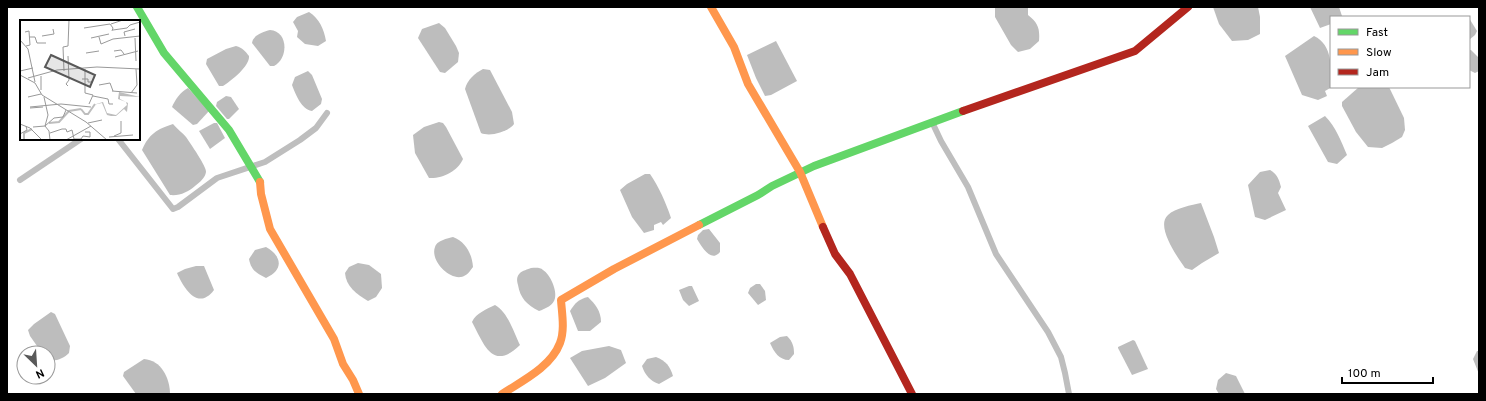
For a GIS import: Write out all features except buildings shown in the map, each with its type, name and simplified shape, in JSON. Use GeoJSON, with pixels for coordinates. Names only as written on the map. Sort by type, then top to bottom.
{"type":"FeatureCollection","features":[{"type":"Feature","properties":{"kind":"street"},"geometry":{"type":"LineString","coordinates":[[137,7],[164,53],[228,130],[252,167],[260,182],[260,194],[270,229],[334,339],[343,364],[353,380],[359,394]]}},
{"type":"Feature","properties":{"kind":"street"},"geometry":{"type":"LineString","coordinates":[[711,7],[736,52],[748,84],[800,172],[811,201],[835,254],[850,274],[912,394]]}},
{"type":"Feature","properties":{"kind":"street"},"geometry":{"type":"LineString","coordinates":[[502,394],[539,369],[559,345],[562,335],[561,300],[614,269],[758,195],[772,186],[814,166],[932,122],[1135,51],[1188,7]]}},
{"type":"Feature","properties":{"kind":"street"},"geometry":{"type":"LineString","coordinates":[[119,140],[173,208],[178,207],[217,178],[265,162],[316,128],[327,113]]}},
{"type":"Feature","properties":{"kind":"street"},"geometry":{"type":"LineString","coordinates":[[932,122],[941,141],[968,187],[996,254],[1048,332],[1061,357],[1069,394]]}},
{"type":"Feature","properties":{"kind":"street"},"geometry":{"type":"LineString","coordinates":[[20,180],[80,140]]}},
{"type":"Feature","properties":{"kind":"shaded area"},"geometry":{"type":"Polygon","coordinates":[[[995,7],[1028,7],[1028,15],[1038,26],[1039,41],[1030,49],[1018,52],[1011,45],[995,17],[995,7]]]}},
{"type":"Feature","properties":{"kind":"shaded area"},"geometry":{"type":"Polygon","coordinates":[[[1213,7],[1258,7],[1260,17],[1260,34],[1248,40],[1232,41],[1219,24],[1213,7]]]}},
{"type":"Feature","properties":{"kind":"shaded area"},"geometry":{"type":"Polygon","coordinates":[[[1310,7],[1339,7],[1342,16],[1330,16],[1330,24],[1320,28],[1310,7]]]}},
{"type":"Feature","properties":{"kind":"shaded area"},"geometry":{"type":"Polygon","coordinates":[[[309,12],[313,14],[318,21],[325,37],[326,41],[318,46],[305,44],[297,37],[298,31],[293,22],[297,17],[309,12]]]}},
{"type":"Feature","properties":{"kind":"shaded area"},"geometry":{"type":"Polygon","coordinates":[[[1470,20],[1477,31],[1470,39],[1470,20]]]}},
{"type":"Feature","properties":{"kind":"shaded area"},"geometry":{"type":"Polygon","coordinates":[[[439,23],[445,28],[459,53],[458,62],[445,73],[440,72],[418,38],[422,29],[439,23]]]}},
{"type":"Feature","properties":{"kind":"shaded area"},"geometry":{"type":"Polygon","coordinates":[[[270,30],[280,35],[284,45],[282,57],[274,66],[270,66],[252,43],[256,36],[270,30]]]}},
{"type":"Feature","properties":{"kind":"shaded area"},"geometry":{"type":"Polygon","coordinates":[[[1314,36],[1320,40],[1325,45],[1330,58],[1330,88],[1325,91],[1327,96],[1318,100],[1302,95],[1285,56],[1314,36]]]}},
{"type":"Feature","properties":{"kind":"shaded area"},"geometry":{"type":"Polygon","coordinates":[[[776,41],[797,81],[771,95],[765,96],[747,55],[776,41]]]}},
{"type":"Feature","properties":{"kind":"shaded area"},"geometry":{"type":"Polygon","coordinates":[[[236,46],[245,51],[249,56],[248,60],[243,69],[235,77],[223,86],[219,86],[206,64],[207,59],[226,49],[236,46]]]}},
{"type":"Feature","properties":{"kind":"shaded area"},"geometry":{"type":"Polygon","coordinates":[[[1470,50],[1479,58],[1479,71],[1475,73],[1470,70],[1470,50]]]}},
{"type":"Feature","properties":{"kind":"shaded area"},"geometry":{"type":"Polygon","coordinates":[[[483,69],[490,70],[512,112],[514,124],[508,129],[494,134],[481,133],[465,89],[472,77],[483,69]]]}},
{"type":"Feature","properties":{"kind":"shaded area"},"geometry":{"type":"Polygon","coordinates":[[[308,71],[312,75],[322,99],[321,104],[312,111],[308,110],[302,105],[292,85],[295,77],[308,71]]]}},
{"type":"Feature","properties":{"kind":"shaded area"},"geometry":{"type":"Polygon","coordinates":[[[188,88],[209,111],[197,124],[193,125],[172,107],[178,96],[188,88]]]}},
{"type":"Feature","properties":{"kind":"shaded area"},"geometry":{"type":"Polygon","coordinates":[[[1358,88],[1389,88],[1404,118],[1405,130],[1402,137],[1382,148],[1368,147],[1356,132],[1342,106],[1342,102],[1358,88]]]}},
{"type":"Feature","properties":{"kind":"shaded area"},"geometry":{"type":"Polygon","coordinates":[[[226,96],[231,97],[239,109],[229,119],[227,119],[216,106],[217,102],[226,96]]]}},
{"type":"Feature","properties":{"kind":"shaded area"},"geometry":{"type":"Polygon","coordinates":[[[1325,116],[1335,129],[1347,155],[1337,164],[1328,162],[1308,126],[1325,116]]]}},
{"type":"Feature","properties":{"kind":"shaded area"},"geometry":{"type":"Polygon","coordinates":[[[439,122],[443,123],[446,127],[463,159],[453,171],[444,176],[429,178],[415,153],[413,135],[424,127],[439,122]]]}},
{"type":"Feature","properties":{"kind":"shaded area"},"geometry":{"type":"Polygon","coordinates":[[[214,123],[217,123],[225,138],[210,149],[199,131],[214,123]]]}},
{"type":"Feature","properties":{"kind":"shaded area"},"geometry":{"type":"Polygon","coordinates":[[[173,124],[186,137],[206,169],[205,176],[202,180],[187,192],[177,195],[170,195],[142,150],[154,133],[173,124]]]}},
{"type":"Feature","properties":{"kind":"shaded area"},"geometry":{"type":"Polygon","coordinates":[[[1270,170],[1278,179],[1281,187],[1278,193],[1286,210],[1265,220],[1255,217],[1248,185],[1260,172],[1270,170]]]}},
{"type":"Feature","properties":{"kind":"shaded area"},"geometry":{"type":"Polygon","coordinates":[[[645,174],[650,174],[653,179],[662,195],[671,218],[663,225],[661,222],[654,225],[654,230],[644,233],[632,217],[620,190],[627,184],[645,174]]]}},
{"type":"Feature","properties":{"kind":"shaded area"},"geometry":{"type":"Polygon","coordinates":[[[1201,203],[1219,253],[1192,270],[1185,268],[1173,250],[1164,227],[1165,220],[1168,215],[1175,210],[1201,203]]]}},
{"type":"Feature","properties":{"kind":"shaded area"},"geometry":{"type":"Polygon","coordinates":[[[709,229],[720,243],[720,252],[713,256],[707,253],[697,239],[698,235],[703,230],[709,229]]]}},
{"type":"Feature","properties":{"kind":"shaded area"},"geometry":{"type":"Polygon","coordinates":[[[453,237],[458,239],[468,249],[473,267],[467,274],[461,277],[451,275],[441,268],[434,252],[438,243],[442,240],[453,237]]]}},
{"type":"Feature","properties":{"kind":"shaded area"},"geometry":{"type":"Polygon","coordinates":[[[266,247],[275,255],[279,263],[276,271],[266,278],[254,271],[249,259],[255,250],[266,247]]]}},
{"type":"Feature","properties":{"kind":"shaded area"},"geometry":{"type":"Polygon","coordinates":[[[358,263],[369,265],[381,274],[382,288],[376,297],[368,301],[359,296],[347,282],[345,273],[349,267],[358,263]]]}},
{"type":"Feature","properties":{"kind":"shaded area"},"geometry":{"type":"Polygon","coordinates":[[[196,266],[204,266],[214,290],[208,296],[202,298],[197,298],[188,291],[177,273],[196,266]]]}},
{"type":"Feature","properties":{"kind":"shaded area"},"geometry":{"type":"Polygon","coordinates":[[[531,268],[540,268],[546,272],[555,291],[553,303],[539,311],[525,301],[520,294],[517,282],[517,278],[520,273],[531,268]]]}},
{"type":"Feature","properties":{"kind":"shaded area"},"geometry":{"type":"Polygon","coordinates":[[[756,284],[760,284],[765,291],[766,300],[758,305],[748,293],[750,288],[756,284]]]}},
{"type":"Feature","properties":{"kind":"shaded area"},"geometry":{"type":"Polygon","coordinates":[[[692,286],[699,301],[689,306],[683,300],[679,290],[692,286]]]}},
{"type":"Feature","properties":{"kind":"shaded area"},"geometry":{"type":"Polygon","coordinates":[[[588,297],[597,308],[600,314],[601,322],[590,331],[578,331],[570,311],[578,302],[588,297]]]}},
{"type":"Feature","properties":{"kind":"shaded area"},"geometry":{"type":"Polygon","coordinates":[[[495,305],[504,313],[520,345],[510,353],[502,356],[490,352],[485,346],[472,322],[479,314],[495,305]]]}},
{"type":"Feature","properties":{"kind":"shaded area"},"geometry":{"type":"Polygon","coordinates":[[[51,312],[55,314],[70,346],[69,353],[62,358],[56,360],[56,345],[36,345],[28,330],[51,312]]]}},
{"type":"Feature","properties":{"kind":"shaded area"},"geometry":{"type":"Polygon","coordinates":[[[787,336],[792,342],[794,354],[789,360],[785,360],[777,355],[770,343],[780,337],[787,336]]]}},
{"type":"Feature","properties":{"kind":"shaded area"},"geometry":{"type":"Polygon","coordinates":[[[1133,340],[1135,341],[1148,369],[1132,375],[1118,347],[1133,340]]]}},
{"type":"Feature","properties":{"kind":"shaded area"},"geometry":{"type":"Polygon","coordinates":[[[609,346],[621,350],[626,363],[605,378],[588,386],[570,358],[582,351],[609,346]]]}},
{"type":"Feature","properties":{"kind":"shaded area"},"geometry":{"type":"Polygon","coordinates":[[[1477,351],[1479,351],[1479,374],[1473,359],[1477,351]]]}},
{"type":"Feature","properties":{"kind":"shaded area"},"geometry":{"type":"Polygon","coordinates":[[[656,357],[667,364],[673,376],[659,384],[648,377],[642,366],[647,359],[656,357]]]}},
{"type":"Feature","properties":{"kind":"shaded area"},"geometry":{"type":"Polygon","coordinates":[[[144,359],[150,360],[160,366],[166,376],[170,388],[170,394],[136,394],[123,376],[124,372],[144,359]]]}},
{"type":"Feature","properties":{"kind":"shaded area"},"geometry":{"type":"Polygon","coordinates":[[[1226,373],[1236,376],[1245,394],[1219,394],[1216,389],[1218,380],[1226,373]]]}},
{"type":"Feature","properties":{"kind":"traffic: fast"},"geometry":{"type":"LineString","coordinates":[[137,7],[164,53],[229,130],[260,182]]}},
{"type":"Feature","properties":{"kind":"traffic: fast"},"geometry":{"type":"LineString","coordinates":[[699,225],[758,195],[772,186],[814,166],[963,111]]}},
{"type":"Feature","properties":{"kind":"traffic: slow"},"geometry":{"type":"LineString","coordinates":[[711,7],[734,47],[748,84],[800,172],[823,227]]}},
{"type":"Feature","properties":{"kind":"traffic: slow"},"geometry":{"type":"LineString","coordinates":[[260,182],[261,194],[270,229],[334,339],[343,364],[353,380],[359,394]]}},
{"type":"Feature","properties":{"kind":"traffic: slow"},"geometry":{"type":"LineString","coordinates":[[502,394],[535,373],[556,352],[562,338],[563,322],[561,300],[614,269],[699,225]]}},
{"type":"Feature","properties":{"kind":"traffic: jam"},"geometry":{"type":"LineString","coordinates":[[963,111],[1135,51],[1188,7]]}},
{"type":"Feature","properties":{"kind":"traffic: jam"},"geometry":{"type":"LineString","coordinates":[[823,227],[835,254],[850,274],[912,394]]}}]}
